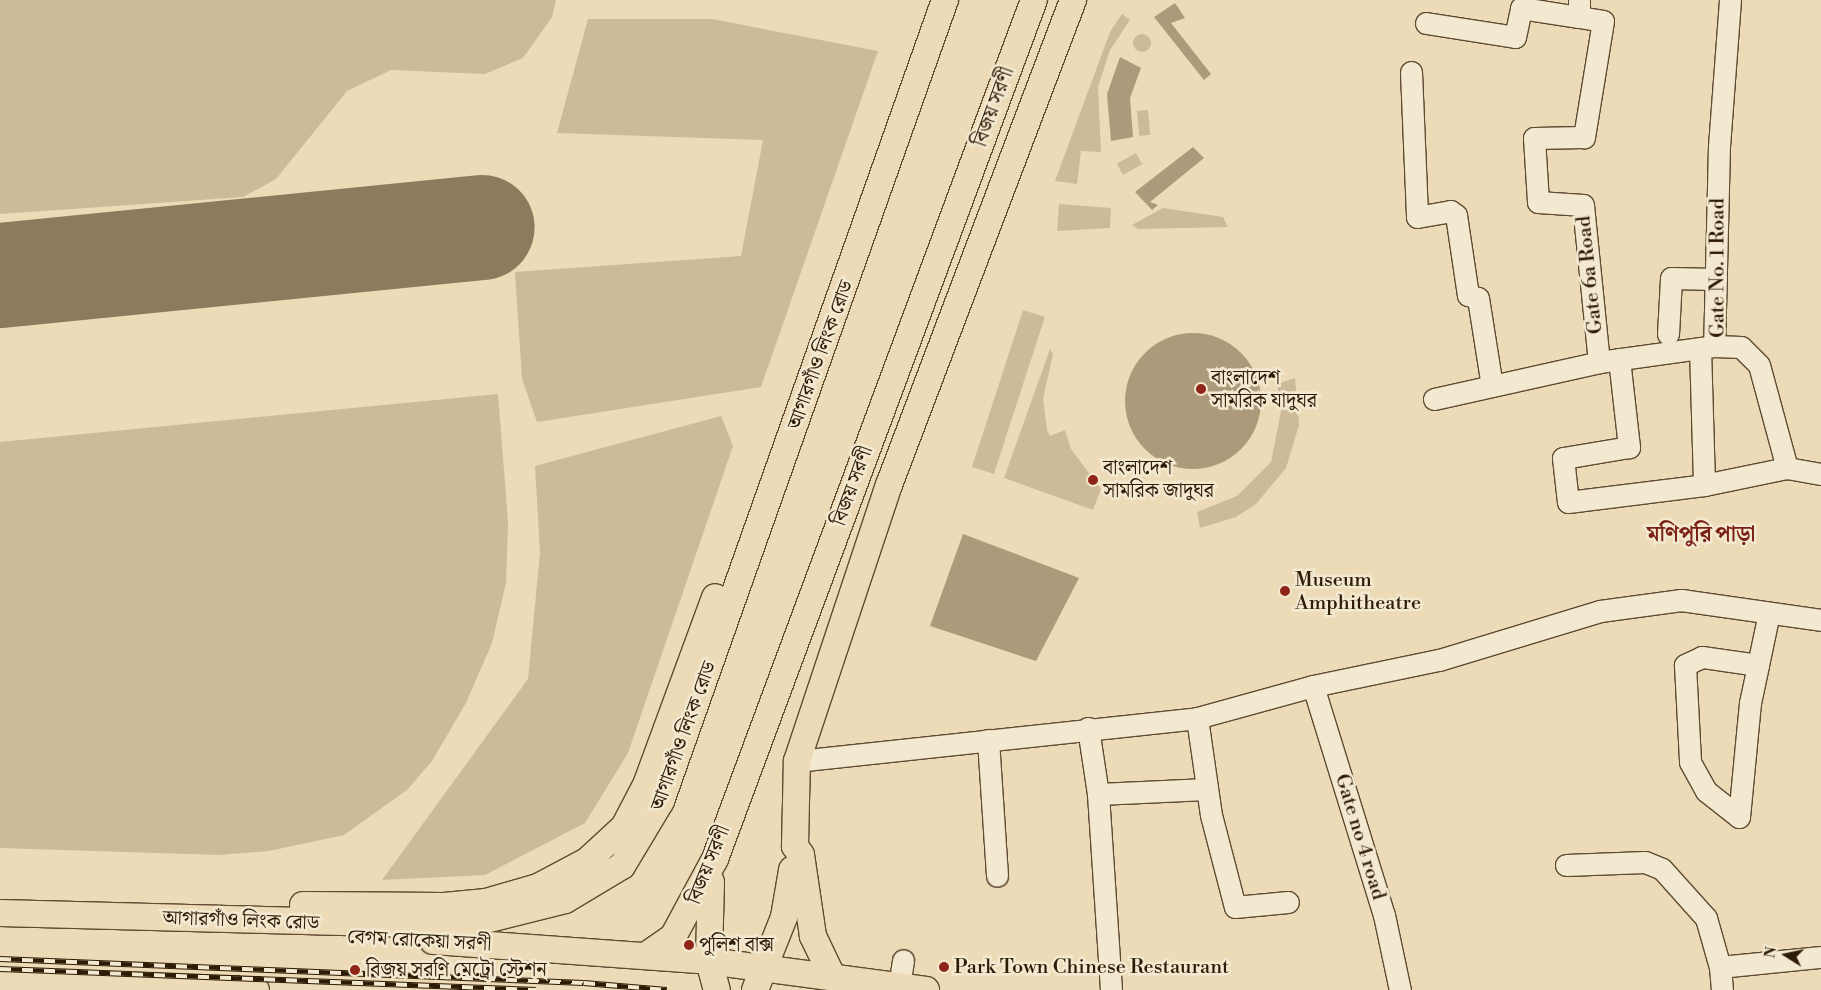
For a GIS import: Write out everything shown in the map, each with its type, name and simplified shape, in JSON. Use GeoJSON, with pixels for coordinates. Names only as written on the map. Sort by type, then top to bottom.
{"type":"FeatureCollection","features":[{"type":"Feature","properties":{"kind":"main road","name":"আগারগাঁও লিংক রোড"},"geometry":{"type":"LineString","coordinates":[[0,913],[429,927],[465,925],[537,910],[592,873],[624,827],[646,785],[929,0]]}},
{"type":"Feature","properties":{"kind":"main road","name":"আগারগাঁও লিংক রোড"},"geometry":{"type":"LineString","coordinates":[[0,895],[206,905],[444,906],[517,895],[592,873],[628,860],[661,801],[945,0]]}},
{"type":"Feature","properties":{"kind":"main road","name":"বিজয় সরণী"},"geometry":{"type":"LineString","coordinates":[[833,978],[812,936],[801,855],[795,846],[797,761],[889,485],[1073,0]]}},
{"type":"Feature","properties":{"kind":"main road","name":"বিজয় সরণী"},"geometry":{"type":"LineString","coordinates":[[647,955],[673,936],[715,859],[1033,1]]}},
{"type":"Feature","properties":{"kind":"main road"},"geometry":{"type":"LineString","coordinates":[[760,980],[784,917],[795,846]]}},
{"type":"Feature","properties":{"kind":"main road"},"geometry":{"type":"LineString","coordinates":[[715,859],[709,961],[718,990]]}},
{"type":"Feature","properties":{"kind":"main road","name":"বেগম রোকেয়া সরণী"},"geometry":{"type":"LineString","coordinates":[[0,926],[243,932],[647,955],[709,961],[760,980],[833,978],[926,990]]}},
{"type":"Feature","properties":{"kind":"main road"},"geometry":{"type":"LineString","coordinates":[[0,982],[256,990]]}},
{"type":"Feature","properties":{"kind":"street","name":"Gate No. 1 Road"},"geometry":{"type":"LineString","coordinates":[[1730,0],[1716,279],[1707,347],[1741,347],[1759,365],[1787,468]]}},
{"type":"Feature","properties":{"kind":"street"},"geometry":{"type":"LineString","coordinates":[[1426,23],[1515,37],[1521,8],[1579,8]]}},
{"type":"Feature","properties":{"kind":"street","name":"Gate 6a Road"},"geometry":{"type":"LineString","coordinates":[[1579,8],[1603,21],[1584,137],[1534,138],[1538,202],[1583,205],[1609,361]]}},
{"type":"Feature","properties":{"kind":"street"},"geometry":{"type":"LineString","coordinates":[[1411,72],[1417,217],[1450,211],[1456,215],[1468,295],[1478,298],[1492,386]]}},
{"type":"Feature","properties":{"kind":"street"},"geometry":{"type":"LineString","coordinates":[[1668,334],[1671,278],[1716,279]]}},
{"type":"Feature","properties":{"kind":"street"},"geometry":{"type":"LineString","coordinates":[[1434,399],[1609,361],[1707,347],[1704,484]]}},
{"type":"Feature","properties":{"kind":"street"},"geometry":{"type":"LineString","coordinates":[[1609,361],[1629,447],[1563,458],[1568,502],[1704,484],[1787,468],[1821,474]]}},
{"type":"Feature","properties":{"kind":"street"},"geometry":{"type":"LineString","coordinates":[[797,761],[1088,728],[1197,718],[1313,686],[1439,660],[1600,611],[1681,600],[1821,620]]}},
{"type":"Feature","properties":{"kind":"street"},"geometry":{"type":"LineString","coordinates":[[1758,665],[1702,656],[1685,665],[1690,762],[1706,791],[1739,816],[1750,703],[1758,665],[1769,612]]}},
{"type":"Feature","properties":{"kind":"street","name":"Gate no 4 road"},"geometry":{"type":"LineString","coordinates":[[1313,686],[1384,915],[1400,990]]}},
{"type":"Feature","properties":{"kind":"street"},"geometry":{"type":"LineString","coordinates":[[1197,718],[1207,788],[1235,907],[1288,902]]}},
{"type":"Feature","properties":{"kind":"street"},"geometry":{"type":"LineString","coordinates":[[1088,728],[1098,794],[1111,990]]}},
{"type":"Feature","properties":{"kind":"street"},"geometry":{"type":"LineString","coordinates":[[988,740],[996,876]]}},
{"type":"Feature","properties":{"kind":"street"},"geometry":{"type":"LineString","coordinates":[[1098,794],[1207,788]]}},
{"type":"Feature","properties":{"kind":"street"},"geometry":{"type":"LineString","coordinates":[[1566,865],[1645,862],[1662,869],[1706,918],[1720,967],[1722,990]]}},
{"type":"Feature","properties":{"kind":"street"},"geometry":{"type":"LineString","coordinates":[[1720,967],[1821,957]]}},
{"type":"Feature","properties":{"kind":"street"},"geometry":{"type":"LineString","coordinates":[[899,986],[903,960]]}},
{"type":"Feature","properties":{"kind":"shaded area"},"geometry":{"type":"Polygon","coordinates":[[[0,0],[556,0],[552,17],[523,58],[485,74],[391,70],[347,91],[276,179],[243,197],[0,214],[0,0]]]}},
{"type":"Feature","properties":{"kind":"shaded area"},"geometry":{"type":"Polygon","coordinates":[[[1175,3],[1185,18],[1171,23],[1211,74],[1204,80],[1154,17],[1175,3]]]}},
{"type":"Feature","properties":{"kind":"shaded area"},"geometry":{"type":"Polygon","coordinates":[[[1122,14],[1130,20],[1110,50],[1098,87],[1101,152],[1081,151],[1077,184],[1055,181],[1110,32],[1122,14]]]}},
{"type":"Feature","properties":{"kind":"shaded area"},"geometry":{"type":"Polygon","coordinates":[[[588,19],[712,19],[878,51],[761,387],[537,422],[522,379],[515,272],[741,256],[763,140],[557,133],[588,19]]]}},
{"type":"Feature","properties":{"kind":"shaded area"},"geometry":{"type":"Polygon","coordinates":[[[1142,34],[1148,37],[1151,43],[1148,49],[1142,52],[1136,49],[1133,43],[1136,37],[1142,34]]]}},
{"type":"Feature","properties":{"kind":"shaded area"},"geometry":{"type":"Polygon","coordinates":[[[1120,57],[1141,68],[1130,98],[1133,137],[1111,141],[1107,94],[1120,57]]]}},
{"type":"Feature","properties":{"kind":"shaded area"},"geometry":{"type":"Polygon","coordinates":[[[1148,110],[1150,135],[1139,136],[1137,111],[1148,110]]]}},
{"type":"Feature","properties":{"kind":"shaded area"},"geometry":{"type":"Polygon","coordinates":[[[1193,147],[1204,158],[1150,202],[1158,205],[1152,210],[1135,192],[1193,147]]]}},
{"type":"Feature","properties":{"kind":"shaded area"},"geometry":{"type":"Polygon","coordinates":[[[1136,153],[1142,164],[1123,175],[1117,164],[1136,153]]]}},
{"type":"Feature","properties":{"kind":"shaded area"},"geometry":{"type":"Polygon","coordinates":[[[1059,204],[1111,208],[1110,228],[1057,231],[1059,204]]]}},
{"type":"Feature","properties":{"kind":"shaded area"},"geometry":{"type":"Polygon","coordinates":[[[1163,208],[1223,217],[1228,227],[1138,229],[1132,225],[1163,208]]]}},
{"type":"Feature","properties":{"kind":"shaded area"},"geometry":{"type":"Polygon","coordinates":[[[1023,310],[1045,317],[994,474],[972,467],[1023,310]]]}},
{"type":"Feature","properties":{"kind":"shaded area"},"geometry":{"type":"Polygon","coordinates":[[[1193,333],[1219,338],[1231,344],[1241,353],[1250,363],[1256,375],[1261,401],[1256,427],[1250,439],[1241,449],[1231,458],[1219,464],[1193,469],[1167,464],[1155,458],[1145,449],[1136,439],[1130,427],[1125,401],[1130,375],[1136,363],[1145,353],[1155,344],[1167,338],[1193,333]]]}},
{"type":"Feature","properties":{"kind":"shaded area"},"geometry":{"type":"Polygon","coordinates":[[[1050,349],[1053,354],[1043,399],[1047,430],[1050,436],[1065,430],[1071,449],[1101,489],[1093,510],[1004,478],[1050,349]]]}},
{"type":"Feature","properties":{"kind":"shaded area"},"geometry":{"type":"Polygon","coordinates":[[[1295,378],[1299,425],[1286,468],[1256,504],[1236,517],[1200,528],[1197,512],[1237,496],[1271,462],[1281,411],[1277,384],[1295,378]]]}},
{"type":"Feature","properties":{"kind":"shaded area"},"geometry":{"type":"Polygon","coordinates":[[[498,394],[508,522],[506,583],[492,643],[466,703],[432,761],[407,790],[344,835],[269,851],[219,855],[0,848],[0,442],[498,394]]]}},
{"type":"Feature","properties":{"kind":"shaded area"},"geometry":{"type":"Polygon","coordinates":[[[721,416],[733,446],[628,753],[585,823],[485,875],[382,880],[528,679],[540,552],[535,466],[721,416]]]}},
{"type":"Feature","properties":{"kind":"shaded area"},"geometry":{"type":"Polygon","coordinates":[[[963,534],[1079,578],[1036,661],[930,626],[963,534]]]}},
{"type":"Feature","properties":{"kind":"runway"},"geometry":{"type":"LineString","coordinates":[[0,275],[482,227]]}},
{"type":"Feature","properties":{"kind":"railway"},"geometry":{"type":"LineString","coordinates":[[0,959],[584,983],[667,990]]}},
{"type":"Feature","properties":{"kind":"railway"},"geometry":{"type":"LineString","coordinates":[[0,969],[536,990]]}},
{"type":"Feature","properties":{"kind":"place","name":"বাংলাদেশ সামরিক যাদুঘর"},"geometry":{"type":"Point","coordinates":[1201,389]}},
{"type":"Feature","properties":{"kind":"place","name":"বাংলাদেশ সামরিক জাদুঘর"},"geometry":{"type":"Point","coordinates":[1093,480]}},
{"type":"Feature","properties":{"kind":"place","name":"Museum Amphitheatre"},"geometry":{"type":"Point","coordinates":[1285,591]}},
{"type":"Feature","properties":{"kind":"place","name":"পুলিশ বাক্স"},"geometry":{"type":"Point","coordinates":[689,945]}},
{"type":"Feature","properties":{"kind":"place","name":"Park Town Chinese Restaurant"},"geometry":{"type":"Point","coordinates":[944,967]}},
{"type":"Feature","properties":{"kind":"place","name":"বিজয় সরণি মেট্রো স্টেশন"},"geometry":{"type":"Point","coordinates":[355,970]}},
{"type":"Feature","properties":{"kind":"district","name":"মণিপুরি পাড়া"},"geometry":{"type":"Point","coordinates":[1701,535]}}]}
